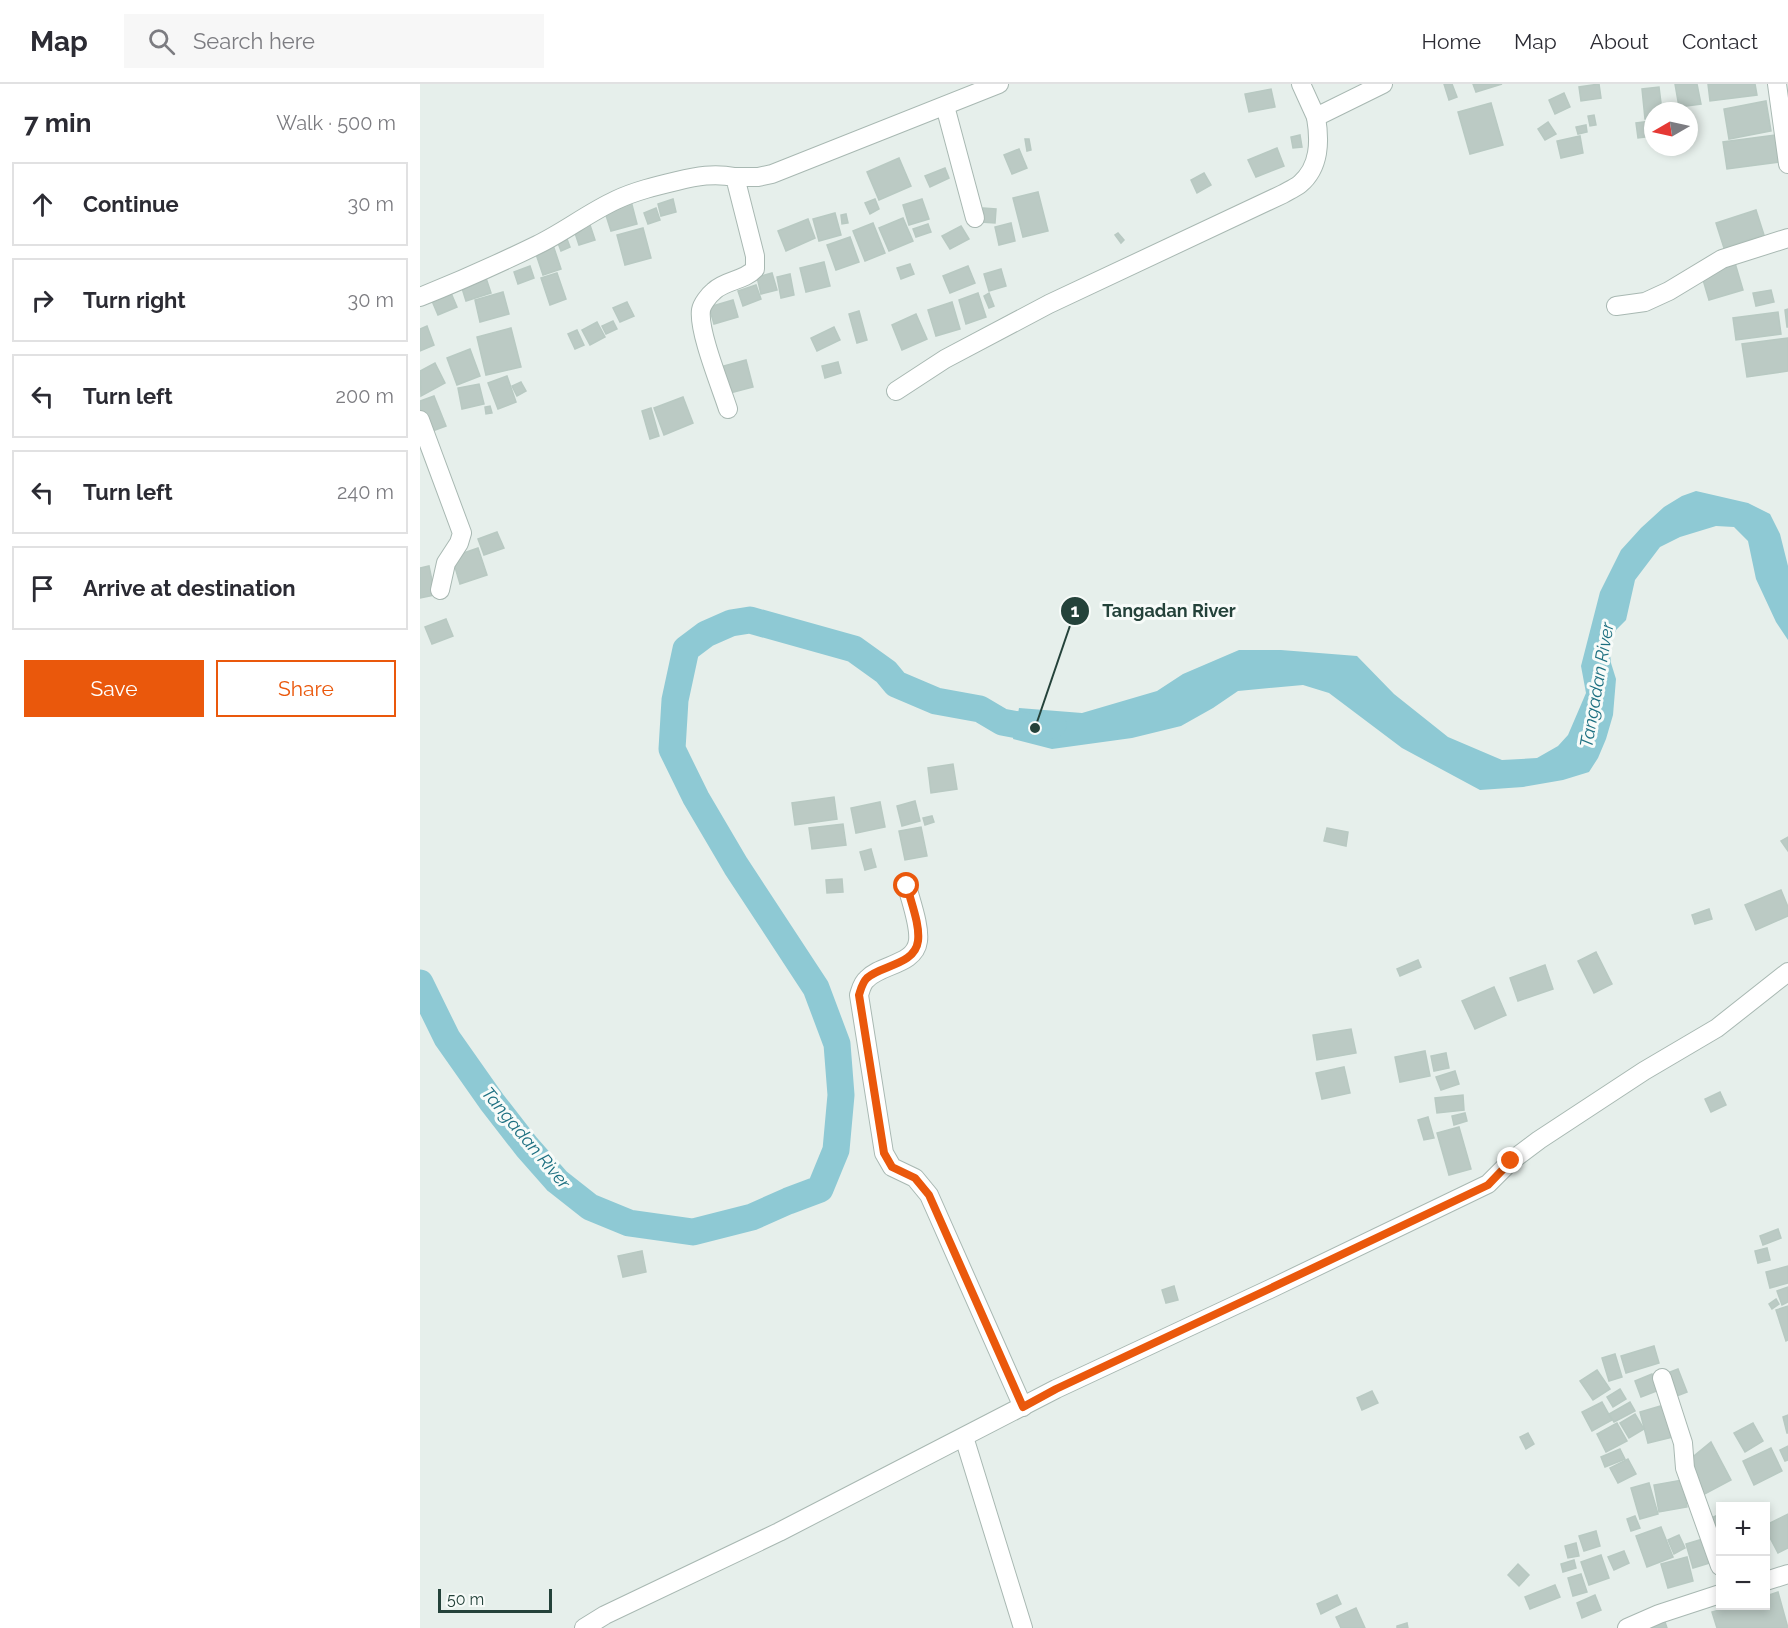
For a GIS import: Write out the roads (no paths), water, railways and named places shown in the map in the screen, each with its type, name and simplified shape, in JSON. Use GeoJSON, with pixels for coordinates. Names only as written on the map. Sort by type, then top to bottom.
{"type":"FeatureCollection","features":[{"type":"Feature","properties":{"kind":"street"},"geometry":{"type":"LineString","coordinates":[[420,297],[474,276],[539,244],[616,200],[702,175],[758,177],[772,174],[999,84]]}},
{"type":"Feature","properties":{"kind":"street"},"geometry":{"type":"LineString","coordinates":[[896,391],[945,359],[1049,304],[1300,184],[1314,167],[1318,152],[1316,117],[1301,84]]}},
{"type":"Feature","properties":{"kind":"street"},"geometry":{"type":"LineString","coordinates":[[1316,117],[1383,84]]}},
{"type":"Feature","properties":{"kind":"street"},"geometry":{"type":"LineString","coordinates":[[1777,84],[1788,164]]}},
{"type":"Feature","properties":{"kind":"street"},"geometry":{"type":"LineString","coordinates":[[945,105],[975,218]]}},
{"type":"Feature","properties":{"kind":"street"},"geometry":{"type":"LineString","coordinates":[[729,410],[703,331],[701,310],[703,304],[715,290],[750,274],[754,269],[755,256],[735,177]]}},
{"type":"Feature","properties":{"kind":"street"},"geometry":{"type":"LineString","coordinates":[[1616,306],[1645,302],[1669,291],[1722,259],[1788,238]]}},
{"type":"Feature","properties":{"kind":"street"},"geometry":{"type":"LineString","coordinates":[[420,420],[462,533],[462,539],[446,563],[440,590]]}},
{"type":"Feature","properties":{"kind":"street"},"geometry":{"type":"LineString","coordinates":[[907,886],[917,927],[918,941],[915,950],[904,959],[867,978],[859,995],[884,1153],[892,1167],[915,1178],[929,1195],[1023,1407]]}},
{"type":"Feature","properties":{"kind":"street"},"geometry":{"type":"LineString","coordinates":[[584,1628],[616,1610],[779,1532],[1056,1389],[1488,1185],[1511,1161],[1539,1140],[1644,1071],[1717,1028],[1788,972]]}},
{"type":"Feature","properties":{"kind":"street"},"geometry":{"type":"LineString","coordinates":[[1662,1378],[1683,1443],[1685,1468],[1716,1556]]}},
{"type":"Feature","properties":{"kind":"street"},"geometry":{"type":"LineString","coordinates":[[964,1437],[1023,1628]]}},
{"type":"Feature","properties":{"kind":"street"},"geometry":{"type":"LineString","coordinates":[[1770,1580],[1788,1574]]}},
{"type":"Feature","properties":{"kind":"street"},"geometry":{"type":"LineString","coordinates":[[1627,1628],[1659,1614],[1716,1595]]}},
{"type":"Feature","properties":{"kind":"water"},"geometry":{"type":"Polygon","coordinates":[[[1696,491],[1748,503],[1770,514],[1780,534],[1788,566],[1788,640],[1776,622],[1756,579],[1748,541],[1734,527],[1716,526],[1680,537],[1660,547],[1635,580],[1626,620],[1616,630],[1609,645],[1616,679],[1613,715],[1598,758],[1589,772],[1563,780],[1523,787],[1480,790],[1402,748],[1329,693],[1303,685],[1238,691],[1181,726],[1132,738],[1052,749],[1013,739],[1019,708],[1082,713],[1157,691],[1183,674],[1239,650],[1281,650],[1357,656],[1394,694],[1448,737],[1502,760],[1537,758],[1558,746],[1568,735],[1586,693],[1581,666],[1600,592],[1621,550],[1664,507],[1696,491]]]}},
{"type":"Feature","properties":{"kind":"waterway","name":"Tangadan River"},"geometry":{"type":"LineString","coordinates":[[420,983],[447,1038],[492,1102],[557,1181],[590,1207],[629,1223],[693,1232],[752,1217],[820,1189],[836,1150],[841,1095],[837,1044],[816,988],[736,866],[696,798],[672,749],[675,700],[686,649],[706,634],[731,623],[750,620],[854,649],[886,672],[896,684],[936,701],[980,709],[1002,722],[1035,728],[1053,725]]}},
{"type":"Feature","properties":{"kind":"place","name":"Tangadan River"},"geometry":{"type":"Point","coordinates":[1035,728]}}]}
